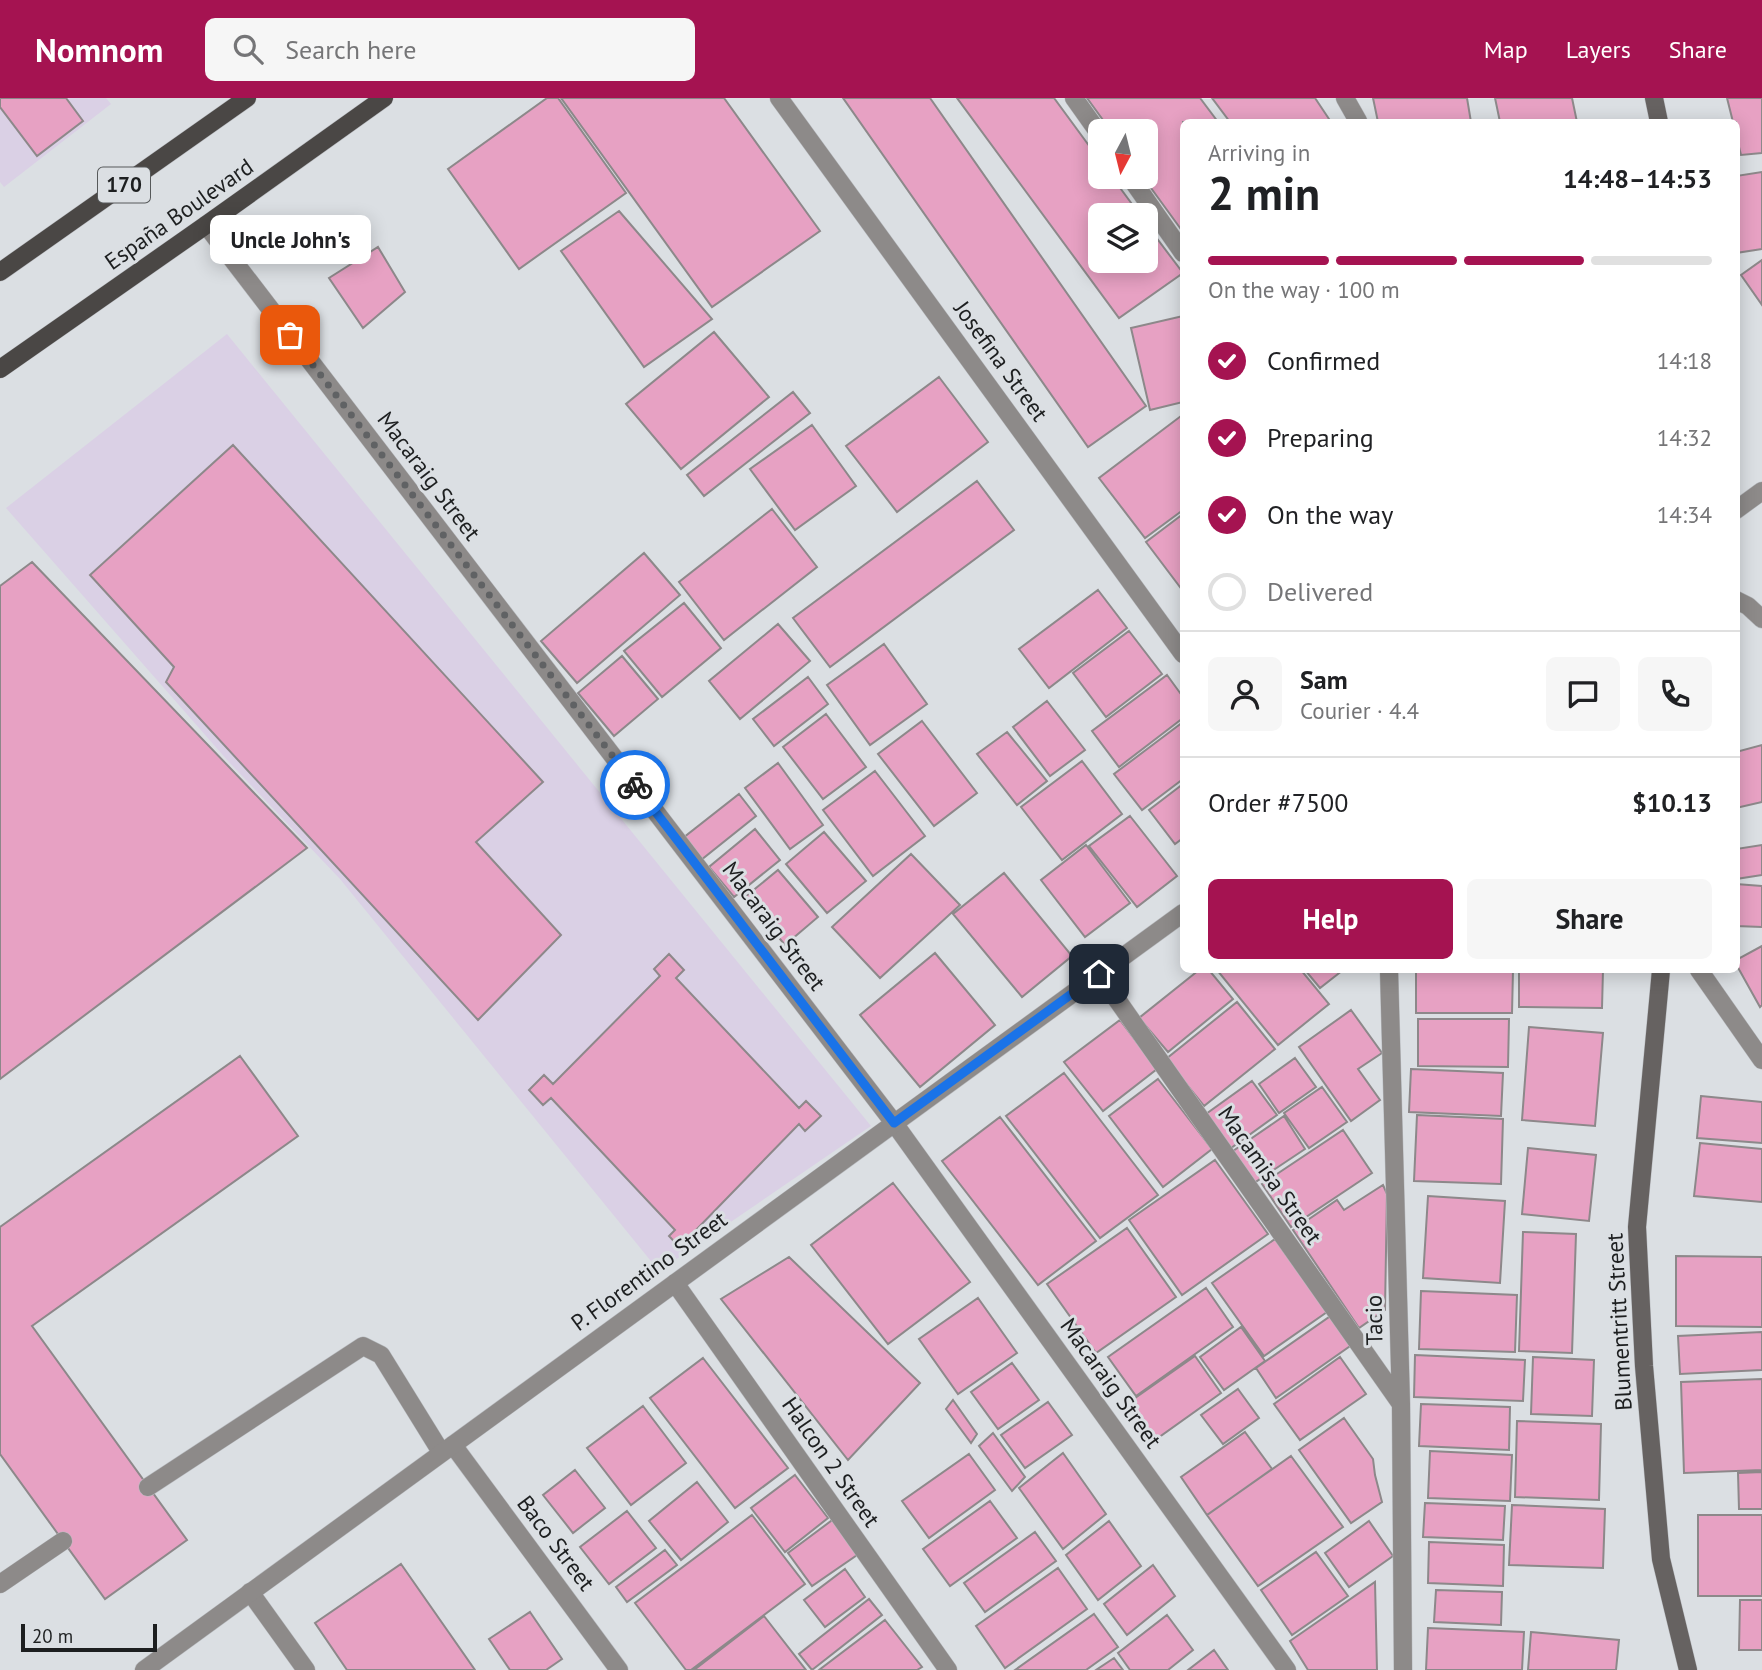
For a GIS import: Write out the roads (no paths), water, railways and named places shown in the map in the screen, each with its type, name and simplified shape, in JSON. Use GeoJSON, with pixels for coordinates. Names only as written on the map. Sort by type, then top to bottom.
{"type":"FeatureCollection","features":[{"type":"Feature","properties":{"kind":"main road","name":"170"},"geometry":{"type":"LineString","coordinates":[[0,272],[247,98]]}},
{"type":"Feature","properties":{"kind":"main road","name":"España Boulevard"},"geometry":{"type":"LineString","coordinates":[[0,369],[384,98]]}},
{"type":"Feature","properties":{"kind":"main road"},"geometry":{"type":"LineString","coordinates":[[1654,98],[1658,119]]}},
{"type":"Feature","properties":{"kind":"main road","name":"Blumentritt Street"},"geometry":{"type":"LineString","coordinates":[[1661,973],[1637,1227],[1644,1366],[1661,1559],[1688,1670]]}},
{"type":"Feature","properties":{"kind":"street","name":"Josefina Street"},"geometry":{"type":"LineString","coordinates":[[779,98],[1180,650]]}},
{"type":"Feature","properties":{"kind":"street"},"geometry":{"type":"LineString","coordinates":[[1074,98],[1089,119]]}},
{"type":"Feature","properties":{"kind":"street"},"geometry":{"type":"LineString","coordinates":[[1345,98],[1356,119]]}},
{"type":"Feature","properties":{"kind":"street"},"geometry":{"type":"LineString","coordinates":[[1138,189],[1180,249]]}},
{"type":"Feature","properties":{"kind":"street","name":"Macaraig Street"},"geometry":{"type":"LineString","coordinates":[[206,225],[894,1123],[1287,1670]]}},
{"type":"Feature","properties":{"kind":"street"},"geometry":{"type":"LineString","coordinates":[[1740,507],[1762,491]]}},
{"type":"Feature","properties":{"kind":"street"},"geometry":{"type":"LineString","coordinates":[[1740,602],[1762,619]]}},
{"type":"Feature","properties":{"kind":"street","name":"P. Florentino Street"},"geometry":{"type":"LineString","coordinates":[[144,1670],[1180,915]]}},
{"type":"Feature","properties":{"kind":"street","name":"Tacio"},"geometry":{"type":"LineString","coordinates":[[1390,973],[1401,1404],[1402,1670]]}},
{"type":"Feature","properties":{"kind":"street"},"geometry":{"type":"LineString","coordinates":[[1701,973],[1762,1060]]}},
{"type":"Feature","properties":{"kind":"street","name":"Macamisa Street"},"geometry":{"type":"LineString","coordinates":[[1099,974],[1401,1404]]}},
{"type":"Feature","properties":{"kind":"street","name":"Halcon 2 Street"},"geometry":{"type":"LineString","coordinates":[[675,1283],[948,1670]]}},
{"type":"Feature","properties":{"kind":"street","name":"Baco Street"},"geometry":{"type":"LineString","coordinates":[[148,1487],[363,1346],[381,1355],[447,1449],[620,1670]]}},
{"type":"Feature","properties":{"kind":"street"},"geometry":{"type":"LineString","coordinates":[[0,1584],[63,1541]]}},
{"type":"Feature","properties":{"kind":"street"},"geometry":{"type":"LineString","coordinates":[[250,1592],[306,1670]]}},
{"type":"Feature","properties":{"kind":"place","name":"Uncle John's"},"geometry":{"type":"Point","coordinates":[290,335]}}]}
